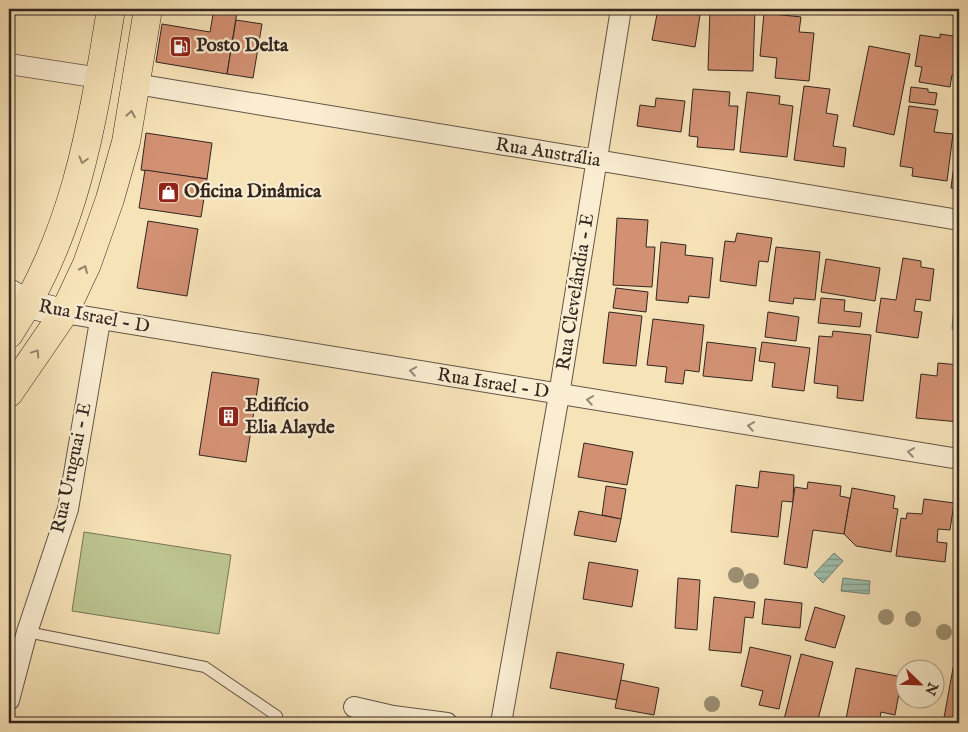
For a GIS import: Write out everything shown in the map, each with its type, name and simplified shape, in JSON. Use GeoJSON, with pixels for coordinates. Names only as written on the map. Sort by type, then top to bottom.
{"type":"FeatureCollection","features":[{"type":"Feature","properties":{"kind":"main road"},"geometry":{"type":"LineString","coordinates":[[9,334],[15,302],[62,232],[90,134],[111,9]]}},
{"type":"Feature","properties":{"kind":"main road"},"geometry":{"type":"LineString","coordinates":[[9,393],[64,313],[87,264],[110,199],[126,142],[148,9]]}},
{"type":"Feature","properties":{"kind":"street","name":"Rua Clevelândia - E"},"geometry":{"type":"LineString","coordinates":[[501,723],[559,395],[621,9]]}},
{"type":"Feature","properties":{"kind":"street"},"geometry":{"type":"LineString","coordinates":[[9,64],[100,78]]}},
{"type":"Feature","properties":{"kind":"street","name":"Rua Austrália"},"geometry":{"type":"LineString","coordinates":[[136,84],[959,220]]}},
{"type":"Feature","properties":{"kind":"street","name":"Rua Israel - D"},"geometry":{"type":"LineString","coordinates":[[15,302],[100,321],[959,459]]}},
{"type":"Feature","properties":{"kind":"street","name":"Rua Uruguai - E"},"geometry":{"type":"LineString","coordinates":[[9,700],[28,632],[68,509],[100,321]]}},
{"type":"Feature","properties":{"kind":"street"},"geometry":{"type":"LineString","coordinates":[[354,707],[393,716],[447,723]]}},
{"type":"Feature","properties":{"kind":"lane"},"geometry":{"type":"LineString","coordinates":[[28,632],[205,667],[277,716]]}},
{"type":"Feature","properties":{"kind":"green space"},"geometry":{"type":"Polygon","coordinates":[[[84,532],[231,555],[219,634],[72,611],[84,532]]]}},
{"type":"Feature","properties":{"kind":"shaded area"},"geometry":{"type":"Polygon","coordinates":[[[955,295],[959,295],[959,330],[952,329],[955,295]]]}},
{"type":"Feature","properties":{"kind":"shaded area"},"geometry":{"type":"Polygon","coordinates":[[[834,553],[843,561],[823,583],[814,574],[834,553]]]}},
{"type":"Feature","properties":{"kind":"shaded area"},"geometry":{"type":"Polygon","coordinates":[[[843,578],[870,581],[869,594],[841,591],[843,578]]]}},
{"type":"Feature","properties":{"kind":"building"},"geometry":{"type":"Polygon","coordinates":[[[214,9],[237,12],[227,74],[156,62],[162,24],[210,32],[214,9]]]}},
{"type":"Feature","properties":{"kind":"building"},"geometry":{"type":"Polygon","coordinates":[[[658,9],[701,9],[695,47],[652,40],[658,9]]]}},
{"type":"Feature","properties":{"kind":"building"},"geometry":{"type":"Polygon","coordinates":[[[710,9],[755,9],[753,71],[708,70],[710,9]]]}},
{"type":"Feature","properties":{"kind":"building"},"geometry":{"type":"Polygon","coordinates":[[[764,13],[801,17],[799,32],[814,33],[809,81],[775,78],[777,58],[760,56],[764,13]]]}},
{"type":"Feature","properties":{"kind":"building"},"geometry":{"type":"Polygon","coordinates":[[[236,20],[262,24],[253,78],[227,74],[236,20]]]}},
{"type":"Feature","properties":{"kind":"building"},"geometry":{"type":"Polygon","coordinates":[[[940,34],[959,37],[959,76],[952,75],[950,87],[919,82],[922,67],[915,66],[920,35],[940,38],[940,34]]]}},
{"type":"Feature","properties":{"kind":"building"},"geometry":{"type":"Polygon","coordinates":[[[869,46],[910,54],[894,135],[853,126],[869,46]]]}},
{"type":"Feature","properties":{"kind":"building"},"geometry":{"type":"Polygon","coordinates":[[[804,86],[830,89],[826,113],[838,115],[833,146],[846,148],[844,167],[794,160],[804,86]]]}},
{"type":"Feature","properties":{"kind":"building"},"geometry":{"type":"Polygon","coordinates":[[[911,87],[928,89],[928,92],[937,93],[935,105],[909,102],[911,87]]]}},
{"type":"Feature","properties":{"kind":"building"},"geometry":{"type":"Polygon","coordinates":[[[693,89],[730,92],[729,106],[738,106],[734,150],[697,147],[698,137],[689,136],[693,89]]]}},
{"type":"Feature","properties":{"kind":"building"},"geometry":{"type":"Polygon","coordinates":[[[747,92],[780,96],[779,104],[793,106],[787,157],[740,152],[747,92]]]}},
{"type":"Feature","properties":{"kind":"building"},"geometry":{"type":"Polygon","coordinates":[[[656,98],[685,101],[681,132],[637,126],[640,105],[655,107],[656,98]]]}},
{"type":"Feature","properties":{"kind":"building"},"geometry":{"type":"Polygon","coordinates":[[[909,106],[938,110],[934,132],[953,134],[947,181],[912,176],[913,168],[900,166],[909,106]]]}},
{"type":"Feature","properties":{"kind":"building"},"geometry":{"type":"Polygon","coordinates":[[[146,133],[212,143],[207,179],[141,170],[146,133]]]}},
{"type":"Feature","properties":{"kind":"building"},"geometry":{"type":"Polygon","coordinates":[[[959,155],[959,189],[951,188],[955,157],[959,155]]]}},
{"type":"Feature","properties":{"kind":"building"},"geometry":{"type":"Polygon","coordinates":[[[145,170],[207,179],[201,217],[139,208],[145,170]]]}},
{"type":"Feature","properties":{"kind":"building"},"geometry":{"type":"Polygon","coordinates":[[[617,218],[648,220],[646,247],[655,247],[652,287],[613,285],[617,218]]]}},
{"type":"Feature","properties":{"kind":"building"},"geometry":{"type":"Polygon","coordinates":[[[148,221],[198,229],[187,296],[137,288],[148,221]]]}},
{"type":"Feature","properties":{"kind":"building"},"geometry":{"type":"Polygon","coordinates":[[[737,233],[772,238],[768,262],[759,261],[756,286],[720,281],[725,241],[735,242],[737,233]]]}},
{"type":"Feature","properties":{"kind":"building"},"geometry":{"type":"Polygon","coordinates":[[[661,242],[686,245],[685,255],[713,258],[709,298],[689,296],[688,303],[656,300],[661,242]]]}},
{"type":"Feature","properties":{"kind":"building"},"geometry":{"type":"Polygon","coordinates":[[[776,247],[820,252],[815,300],[794,298],[793,304],[769,301],[776,247]]]}},
{"type":"Feature","properties":{"kind":"building"},"geometry":{"type":"Polygon","coordinates":[[[903,258],[921,261],[921,267],[934,269],[930,301],[916,299],[914,311],[922,312],[918,338],[876,332],[881,298],[896,300],[903,258]]]}},
{"type":"Feature","properties":{"kind":"building"},"geometry":{"type":"Polygon","coordinates":[[[826,259],[880,268],[875,301],[821,292],[826,259]]]}},
{"type":"Feature","properties":{"kind":"building"},"geometry":{"type":"Polygon","coordinates":[[[616,288],[648,292],[646,312],[613,308],[616,288]]]}},
{"type":"Feature","properties":{"kind":"building"},"geometry":{"type":"Polygon","coordinates":[[[821,298],[845,300],[844,311],[862,313],[860,327],[818,323],[821,298]]]}},
{"type":"Feature","properties":{"kind":"building"},"geometry":{"type":"Polygon","coordinates":[[[609,312],[642,316],[636,366],[603,363],[609,312]]]}},
{"type":"Feature","properties":{"kind":"building"},"geometry":{"type":"Polygon","coordinates":[[[768,312],[799,317],[796,341],[765,337],[768,312]]]}},
{"type":"Feature","properties":{"kind":"building"},"geometry":{"type":"Polygon","coordinates":[[[653,319],[704,325],[699,372],[685,370],[683,384],[665,382],[667,367],[647,365],[653,319]]]}},
{"type":"Feature","properties":{"kind":"building"},"geometry":{"type":"Polygon","coordinates":[[[833,331],[871,335],[863,401],[837,398],[838,386],[814,383],[819,336],[832,337],[833,331]]]}},
{"type":"Feature","properties":{"kind":"building"},"geometry":{"type":"Polygon","coordinates":[[[707,342],[756,348],[752,381],[703,376],[707,342]]]}},
{"type":"Feature","properties":{"kind":"building"},"geometry":{"type":"Polygon","coordinates":[[[762,342],[810,348],[804,391],[772,387],[775,363],[759,361],[762,342]]]}},
{"type":"Feature","properties":{"kind":"building"},"geometry":{"type":"Polygon","coordinates":[[[938,363],[959,365],[959,422],[916,418],[921,374],[937,376],[938,363]]]}},
{"type":"Feature","properties":{"kind":"building","name":"Edifício Elia Alayde"},"geometry":{"type":"Polygon","coordinates":[[[212,372],[259,379],[246,462],[199,455],[212,372]]]}},
{"type":"Feature","properties":{"kind":"building"},"geometry":{"type":"Polygon","coordinates":[[[584,443],[633,452],[627,485],[578,477],[584,443]]]}},
{"type":"Feature","properties":{"kind":"building"},"geometry":{"type":"Polygon","coordinates":[[[760,471],[794,475],[793,502],[782,501],[778,537],[731,532],[736,485],[758,488],[760,471]]]}},
{"type":"Feature","properties":{"kind":"building"},"geometry":{"type":"Polygon","coordinates":[[[808,482],[841,486],[840,496],[850,498],[844,534],[813,530],[807,568],[784,564],[795,487],[807,489],[808,482]]]}},
{"type":"Feature","properties":{"kind":"building"},"geometry":{"type":"Polygon","coordinates":[[[606,486],[626,489],[621,519],[602,515],[606,486]]]}},
{"type":"Feature","properties":{"kind":"building"},"geometry":{"type":"Polygon","coordinates":[[[852,488],[895,496],[893,508],[898,509],[891,552],[856,546],[844,534],[852,488]]]}},
{"type":"Feature","properties":{"kind":"building"},"geometry":{"type":"Polygon","coordinates":[[[924,499],[954,503],[950,530],[938,529],[937,542],[947,543],[945,562],[896,556],[901,518],[906,519],[907,513],[922,514],[924,499]]]}},
{"type":"Feature","properties":{"kind":"building"},"geometry":{"type":"Polygon","coordinates":[[[579,511],[621,519],[616,542],[574,535],[579,511]]]}},
{"type":"Feature","properties":{"kind":"building"},"geometry":{"type":"Polygon","coordinates":[[[589,562],[638,570],[632,607],[583,599],[589,562]]]}},
{"type":"Feature","properties":{"kind":"building"},"geometry":{"type":"Polygon","coordinates":[[[678,578],[700,580],[697,630],[675,628],[678,578]]]}},
{"type":"Feature","properties":{"kind":"building"},"geometry":{"type":"Polygon","coordinates":[[[714,597],[755,602],[753,618],[745,617],[741,653],[709,650],[714,597]]]}},
{"type":"Feature","properties":{"kind":"building"},"geometry":{"type":"Polygon","coordinates":[[[765,599],[802,603],[800,628],[762,624],[765,599]]]}},
{"type":"Feature","properties":{"kind":"building"},"geometry":{"type":"Polygon","coordinates":[[[815,607],[845,616],[835,648],[805,640],[815,607]]]}},
{"type":"Feature","properties":{"kind":"building"},"geometry":{"type":"Polygon","coordinates":[[[959,636],[959,723],[943,723],[959,636]]]}},
{"type":"Feature","properties":{"kind":"building"},"geometry":{"type":"Polygon","coordinates":[[[750,647],[791,656],[779,709],[759,705],[763,691],[741,686],[750,647]]]}},
{"type":"Feature","properties":{"kind":"building"},"geometry":{"type":"Polygon","coordinates":[[[557,652],[624,664],[617,700],[550,688],[557,652]]]}},
{"type":"Feature","properties":{"kind":"building"},"geometry":{"type":"Polygon","coordinates":[[[801,654],[833,662],[817,723],[783,723],[801,654]]]}},
{"type":"Feature","properties":{"kind":"building"},"geometry":{"type":"Polygon","coordinates":[[[856,668],[896,676],[895,715],[881,712],[879,723],[846,719],[856,668]]]}},
{"type":"Feature","properties":{"kind":"building"},"geometry":{"type":"Polygon","coordinates":[[[621,680],[659,688],[654,715],[615,708],[621,680]]]}},
{"type":"Feature","properties":{"kind":"place","name":"Posto Delta"},"geometry":{"type":"Point","coordinates":[180,46]}},
{"type":"Feature","properties":{"kind":"place","name":"Oficina Dinâmica"},"geometry":{"type":"Point","coordinates":[168,192]}},
{"type":"Feature","properties":{"kind":"place","name":"Edifício Elia Alayde"},"geometry":{"type":"Point","coordinates":[229,417]}}]}
